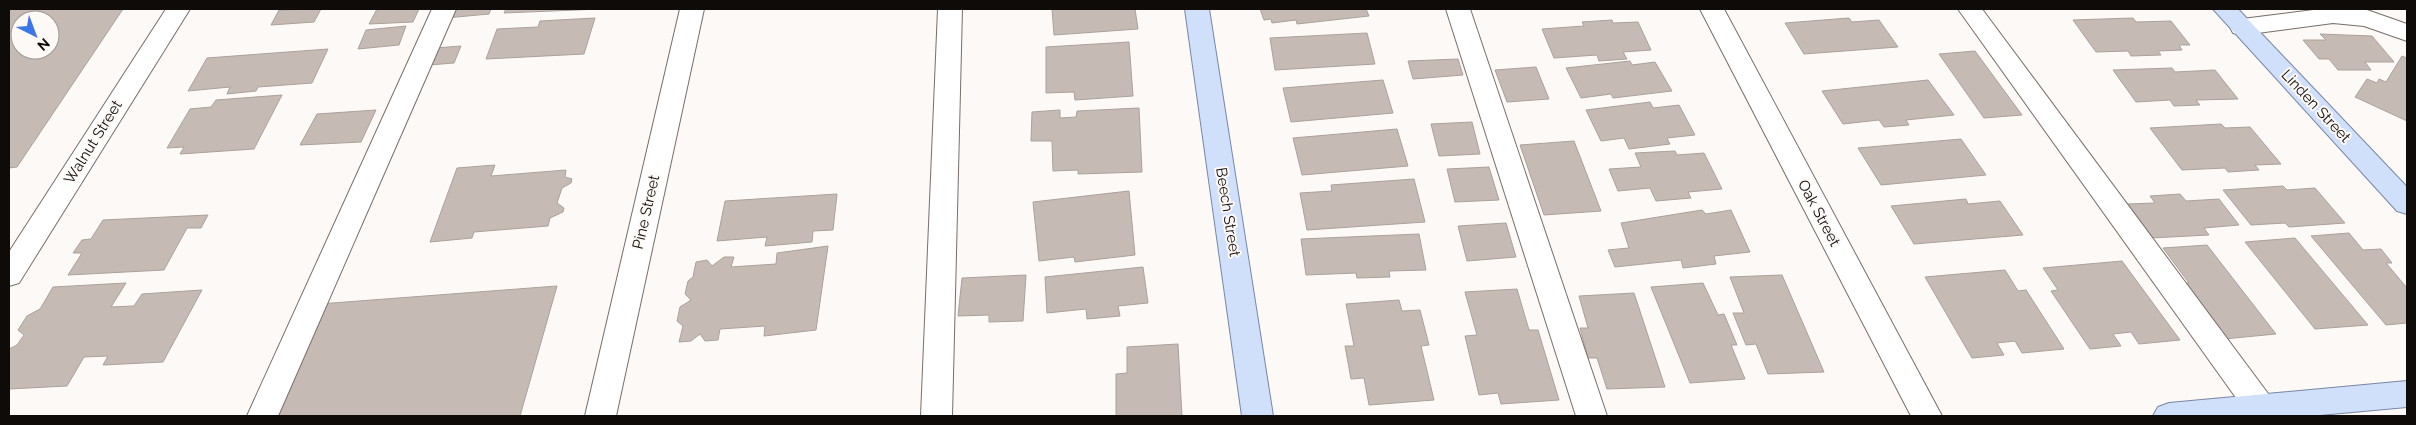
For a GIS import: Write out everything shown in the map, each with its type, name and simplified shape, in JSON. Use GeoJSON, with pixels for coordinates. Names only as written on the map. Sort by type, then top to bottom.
{"type":"FeatureCollection","features":[{"type":"Feature","properties":{"kind":"main road","name":"Beech Street"},"geometry":{"type":"LineString","coordinates":[[1197,9],[1258,416]]}},
{"type":"Feature","properties":{"kind":"main road","name":"Linden Street"},"geometry":{"type":"LineString","coordinates":[[2225,9],[2407,204]]}},
{"type":"Feature","properties":{"kind":"main road"},"geometry":{"type":"LineString","coordinates":[[2169,416],[2264,412],[2407,394]]}},
{"type":"Feature","properties":{"kind":"street","name":"Walnut Street"},"geometry":{"type":"LineString","coordinates":[[9,275],[178,9]]}},
{"type":"Feature","properties":{"kind":"street"},"geometry":{"type":"LineString","coordinates":[[262,416],[444,9]]}},
{"type":"Feature","properties":{"kind":"street","name":"Pine Street"},"geometry":{"type":"LineString","coordinates":[[600,416],[692,9]]}},
{"type":"Feature","properties":{"kind":"street"},"geometry":{"type":"LineString","coordinates":[[936,416],[950,9]]}},
{"type":"Feature","properties":{"kind":"street"},"geometry":{"type":"LineString","coordinates":[[1458,9],[1592,416]]}},
{"type":"Feature","properties":{"kind":"street","name":"Oak Street"},"geometry":{"type":"LineString","coordinates":[[1712,9],[1927,416]]}},
{"type":"Feature","properties":{"kind":"street"},"geometry":{"type":"LineString","coordinates":[[1970,9],[2264,412]]}},
{"type":"Feature","properties":{"kind":"street"},"geometry":{"type":"LineString","coordinates":[[2242,27],[2333,15],[2367,18],[2407,33]]}},
{"type":"Feature","properties":{"kind":"building"},"geometry":{"type":"Polygon","coordinates":[[[9,9],[123,9],[17,167],[9,168],[9,9]]]}},
{"type":"Feature","properties":{"kind":"building"},"geometry":{"type":"Polygon","coordinates":[[[321,9],[314,22],[271,25],[279,10],[321,9]]]}},
{"type":"Feature","properties":{"kind":"building"},"geometry":{"type":"Polygon","coordinates":[[[377,9],[419,9],[413,22],[369,24],[377,9]]]}},
{"type":"Feature","properties":{"kind":"building"},"geometry":{"type":"Polygon","coordinates":[[[450,9],[491,9],[489,14],[446,18],[450,9]]]}},
{"type":"Feature","properties":{"kind":"building"},"geometry":{"type":"Polygon","coordinates":[[[506,9],[601,9],[504,13],[506,9]]]}},
{"type":"Feature","properties":{"kind":"building"},"geometry":{"type":"Polygon","coordinates":[[[1052,9],[1135,9],[1138,29],[1054,35],[1052,9]]]}},
{"type":"Feature","properties":{"kind":"building"},"geometry":{"type":"Polygon","coordinates":[[[1260,9],[1366,9],[1369,16],[1297,24],[1296,20],[1272,23],[1271,19],[1264,20],[1260,9]]]}},
{"type":"Feature","properties":{"kind":"building"},"geometry":{"type":"Polygon","coordinates":[[[595,18],[584,54],[486,59],[497,29],[538,27],[540,21],[595,18]]]}},
{"type":"Feature","properties":{"kind":"building"},"geometry":{"type":"Polygon","coordinates":[[[1849,18],[1852,22],[1879,20],[1898,47],[1804,54],[1785,23],[1849,18]]]}},
{"type":"Feature","properties":{"kind":"building"},"geometry":{"type":"Polygon","coordinates":[[[2133,18],[2136,22],[2171,21],[2190,45],[2179,45],[2182,50],[2158,51],[2161,55],[2131,56],[2128,51],[2096,52],[2073,20],[2133,18]]]}},
{"type":"Feature","properties":{"kind":"building"},"geometry":{"type":"Polygon","coordinates":[[[1612,20],[1613,23],[1638,22],[1651,50],[1623,52],[1627,59],[1599,61],[1597,55],[1554,58],[1542,29],[1584,26],[1582,22],[1612,20]]]}},
{"type":"Feature","properties":{"kind":"building"},"geometry":{"type":"Polygon","coordinates":[[[406,26],[399,45],[358,49],[366,30],[406,26]]]}},
{"type":"Feature","properties":{"kind":"building"},"geometry":{"type":"Polygon","coordinates":[[[1367,33],[1375,64],[1275,70],[1270,38],[1367,33]]]}},
{"type":"Feature","properties":{"kind":"building"},"geometry":{"type":"Polygon","coordinates":[[[2320,34],[2372,36],[2394,62],[2365,62],[2371,70],[2338,70],[2329,59],[2319,59],[2303,40],[2326,40],[2320,34]]]}},
{"type":"Feature","properties":{"kind":"building"},"geometry":{"type":"Polygon","coordinates":[[[1129,42],[1133,96],[1075,100],[1074,92],[1046,93],[1046,47],[1129,42]]]}},
{"type":"Feature","properties":{"kind":"building"},"geometry":{"type":"Polygon","coordinates":[[[461,46],[454,63],[429,65],[435,48],[461,46]]]}},
{"type":"Feature","properties":{"kind":"building"},"geometry":{"type":"Polygon","coordinates":[[[328,49],[312,83],[258,87],[256,91],[227,94],[230,87],[188,91],[207,58],[328,49]]]}},
{"type":"Feature","properties":{"kind":"building"},"geometry":{"type":"Polygon","coordinates":[[[1975,51],[2022,115],[1984,118],[1939,54],[1975,51]]]}},
{"type":"Feature","properties":{"kind":"building"},"geometry":{"type":"Polygon","coordinates":[[[2402,56],[2407,58],[2407,121],[2355,97],[2367,79],[2377,83],[2379,79],[2386,82],[2402,56]]]}},
{"type":"Feature","properties":{"kind":"building"},"geometry":{"type":"Polygon","coordinates":[[[1458,59],[1463,75],[1413,79],[1408,61],[1458,59]]]}},
{"type":"Feature","properties":{"kind":"building"},"geometry":{"type":"Polygon","coordinates":[[[1630,61],[1632,65],[1655,62],[1672,91],[1613,98],[1611,94],[1581,98],[1566,68],[1630,61]]]}},
{"type":"Feature","properties":{"kind":"building"},"geometry":{"type":"Polygon","coordinates":[[[1536,67],[1549,99],[1507,102],[1495,70],[1536,67]]]}},
{"type":"Feature","properties":{"kind":"building"},"geometry":{"type":"Polygon","coordinates":[[[2172,68],[2175,72],[2215,70],[2238,99],[2196,100],[2200,105],[2174,106],[2170,100],[2136,102],[2113,70],[2172,68]]]}},
{"type":"Feature","properties":{"kind":"building"},"geometry":{"type":"Polygon","coordinates":[[[1383,80],[1393,113],[1291,122],[1283,88],[1383,80]]]}},
{"type":"Feature","properties":{"kind":"building"},"geometry":{"type":"Polygon","coordinates":[[[1928,80],[1954,115],[1906,120],[1909,125],[1884,127],[1879,120],[1843,124],[1822,91],[1928,80]]]}},
{"type":"Feature","properties":{"kind":"building"},"geometry":{"type":"Polygon","coordinates":[[[282,95],[254,149],[180,154],[184,147],[167,148],[190,109],[211,107],[216,100],[282,95]]]}},
{"type":"Feature","properties":{"kind":"building"},"geometry":{"type":"Polygon","coordinates":[[[1650,102],[1653,108],[1679,105],[1695,135],[1667,138],[1670,144],[1629,149],[1624,138],[1601,141],[1586,110],[1650,102]]]}},
{"type":"Feature","properties":{"kind":"building"},"geometry":{"type":"Polygon","coordinates":[[[1139,108],[1142,172],[1078,174],[1078,170],[1053,171],[1052,141],[1031,141],[1032,112],[1060,110],[1060,118],[1076,117],[1077,111],[1139,108]]]}},
{"type":"Feature","properties":{"kind":"building"},"geometry":{"type":"Polygon","coordinates":[[[376,110],[361,142],[300,145],[317,114],[376,110]]]}},
{"type":"Feature","properties":{"kind":"building"},"geometry":{"type":"Polygon","coordinates":[[[1472,122],[1480,154],[1439,156],[1431,124],[1472,122]]]}},
{"type":"Feature","properties":{"kind":"building"},"geometry":{"type":"Polygon","coordinates":[[[2221,124],[2225,128],[2250,127],[2281,164],[2255,165],[2259,170],[2228,172],[2225,168],[2182,170],[2150,128],[2221,124]]]}},
{"type":"Feature","properties":{"kind":"building"},"geometry":{"type":"Polygon","coordinates":[[[1397,129],[1408,166],[1302,175],[1293,138],[1397,129]]]}},
{"type":"Feature","properties":{"kind":"building"},"geometry":{"type":"Polygon","coordinates":[[[1961,139],[1986,175],[1881,185],[1858,148],[1961,139]]]}},
{"type":"Feature","properties":{"kind":"building"},"geometry":{"type":"Polygon","coordinates":[[[1574,141],[1601,211],[1544,215],[1520,145],[1574,141]]]}},
{"type":"Feature","properties":{"kind":"building"},"geometry":{"type":"Polygon","coordinates":[[[1675,151],[1677,155],[1704,153],[1722,189],[1688,192],[1691,198],[1656,201],[1650,188],[1618,191],[1609,169],[1641,167],[1635,153],[1675,151]]]}},
{"type":"Feature","properties":{"kind":"building"},"geometry":{"type":"Polygon","coordinates":[[[495,165],[491,176],[566,170],[565,177],[572,179],[571,183],[562,188],[557,203],[564,208],[563,212],[550,218],[548,226],[474,232],[472,238],[430,242],[457,168],[495,165]]]}},
{"type":"Feature","properties":{"kind":"building"},"geometry":{"type":"Polygon","coordinates":[[[1489,167],[1499,200],[1455,202],[1447,169],[1489,167]]]}},
{"type":"Feature","properties":{"kind":"building"},"geometry":{"type":"Polygon","coordinates":[[[1414,179],[1425,222],[1307,230],[1300,193],[1332,191],[1331,185],[1414,179]]]}},
{"type":"Feature","properties":{"kind":"building"},"geometry":{"type":"Polygon","coordinates":[[[2283,186],[2287,190],[2315,188],[2345,223],[2289,227],[2285,223],[2251,225],[2223,190],[2283,186]]]}},
{"type":"Feature","properties":{"kind":"building"},"geometry":{"type":"Polygon","coordinates":[[[1129,191],[1135,255],[1075,262],[1074,257],[1039,261],[1033,202],[1129,191]]]}},
{"type":"Feature","properties":{"kind":"building"},"geometry":{"type":"Polygon","coordinates":[[[837,194],[833,230],[813,231],[812,242],[765,246],[767,237],[717,241],[725,201],[837,194]]]}},
{"type":"Feature","properties":{"kind":"building"},"geometry":{"type":"Polygon","coordinates":[[[2180,194],[2186,201],[2219,199],[2239,225],[2204,228],[2209,235],[2151,238],[2127,204],[2155,203],[2150,196],[2180,194]]]}},
{"type":"Feature","properties":{"kind":"building"},"geometry":{"type":"Polygon","coordinates":[[[1966,199],[1968,204],[2000,201],[2023,235],[1914,244],[1891,206],[1966,199]]]}},
{"type":"Feature","properties":{"kind":"building"},"geometry":{"type":"Polygon","coordinates":[[[1702,210],[1706,214],[1731,210],[1750,252],[1714,256],[1716,264],[1683,268],[1681,260],[1615,267],[1608,250],[1629,248],[1621,223],[1702,210]]]}},
{"type":"Feature","properties":{"kind":"building"},"geometry":{"type":"Polygon","coordinates":[[[208,215],[201,228],[187,228],[164,270],[68,275],[82,253],[73,253],[82,240],[91,239],[103,220],[208,215]]]}},
{"type":"Feature","properties":{"kind":"building"},"geometry":{"type":"Polygon","coordinates":[[[1506,223],[1516,257],[1467,261],[1458,226],[1506,223]]]}},
{"type":"Feature","properties":{"kind":"building"},"geometry":{"type":"Polygon","coordinates":[[[2349,233],[2363,250],[2381,249],[2392,263],[2386,263],[2407,288],[2407,323],[2386,325],[2311,236],[2349,233]]]}},
{"type":"Feature","properties":{"kind":"building"},"geometry":{"type":"Polygon","coordinates":[[[1419,234],[1426,270],[1389,271],[1390,277],[1357,278],[1356,273],[1306,275],[1301,239],[1419,234]]]}},
{"type":"Feature","properties":{"kind":"building"},"geometry":{"type":"Polygon","coordinates":[[[2295,238],[2368,325],[2315,329],[2245,242],[2295,238]]]}},
{"type":"Feature","properties":{"kind":"building"},"geometry":{"type":"Polygon","coordinates":[[[2207,245],[2276,334],[2224,339],[2183,283],[2189,283],[2163,248],[2207,245]]]}},
{"type":"Feature","properties":{"kind":"building"},"geometry":{"type":"Polygon","coordinates":[[[828,246],[816,330],[764,336],[765,326],[720,329],[718,340],[705,341],[700,334],[691,341],[679,342],[683,326],[677,321],[680,307],[691,300],[685,294],[688,281],[693,277],[696,262],[707,260],[712,266],[724,257],[734,257],[731,267],[776,264],[777,253],[828,246]]]}},
{"type":"Feature","properties":{"kind":"building"},"geometry":{"type":"Polygon","coordinates":[[[2122,261],[2180,340],[2139,344],[2131,332],[2113,334],[2121,346],[2090,349],[2051,291],[2058,290],[2043,268],[2122,261]]]}},
{"type":"Feature","properties":{"kind":"building"},"geometry":{"type":"Polygon","coordinates":[[[1143,267],[1148,303],[1118,306],[1120,316],[1087,319],[1086,309],[1047,313],[1045,277],[1143,267]]]}},
{"type":"Feature","properties":{"kind":"building"},"geometry":{"type":"Polygon","coordinates":[[[2005,270],[2018,291],[2026,290],[2064,349],[2022,353],[2015,341],[1997,343],[2004,355],[1972,358],[1925,277],[2005,270]]]}},
{"type":"Feature","properties":{"kind":"building"},"geometry":{"type":"Polygon","coordinates":[[[1026,275],[1023,321],[989,322],[989,315],[958,316],[962,278],[1026,275]]]}},
{"type":"Feature","properties":{"kind":"building"},"geometry":{"type":"Polygon","coordinates":[[[1782,275],[1824,372],[1768,374],[1756,344],[1746,345],[1733,313],[1744,313],[1730,277],[1782,275]]]}},
{"type":"Feature","properties":{"kind":"building"},"geometry":{"type":"Polygon","coordinates":[[[126,283],[111,307],[134,306],[142,294],[202,290],[163,362],[103,365],[108,356],[84,357],[67,386],[9,389],[9,349],[17,345],[24,335],[18,330],[27,316],[40,309],[53,287],[126,283]]]}},
{"type":"Feature","properties":{"kind":"building"},"geometry":{"type":"Polygon","coordinates":[[[1703,283],[1718,315],[1724,314],[1737,345],[1731,345],[1745,379],[1690,383],[1651,287],[1703,283]]]}},
{"type":"Feature","properties":{"kind":"building"},"geometry":{"type":"Polygon","coordinates":[[[557,286],[520,416],[270,416],[319,304],[557,286]]]}},
{"type":"Feature","properties":{"kind":"building"},"geometry":{"type":"Polygon","coordinates":[[[1517,289],[1529,330],[1538,330],[1559,400],[1501,404],[1498,393],[1479,395],[1465,336],[1477,335],[1465,292],[1517,289]]]}},
{"type":"Feature","properties":{"kind":"building"},"geometry":{"type":"Polygon","coordinates":[[[1634,293],[1665,387],[1607,389],[1597,358],[1588,358],[1580,328],[1588,328],[1579,296],[1634,293]]]}},
{"type":"Feature","properties":{"kind":"building"},"geometry":{"type":"Polygon","coordinates":[[[1399,300],[1402,311],[1420,310],[1429,345],[1421,346],[1434,400],[1369,405],[1364,378],[1351,379],[1345,346],[1354,346],[1346,304],[1399,300]]]}},
{"type":"Feature","properties":{"kind":"building"},"geometry":{"type":"Polygon","coordinates":[[[1178,344],[1182,416],[1116,416],[1116,374],[1127,373],[1127,347],[1178,344]]]}}]}
